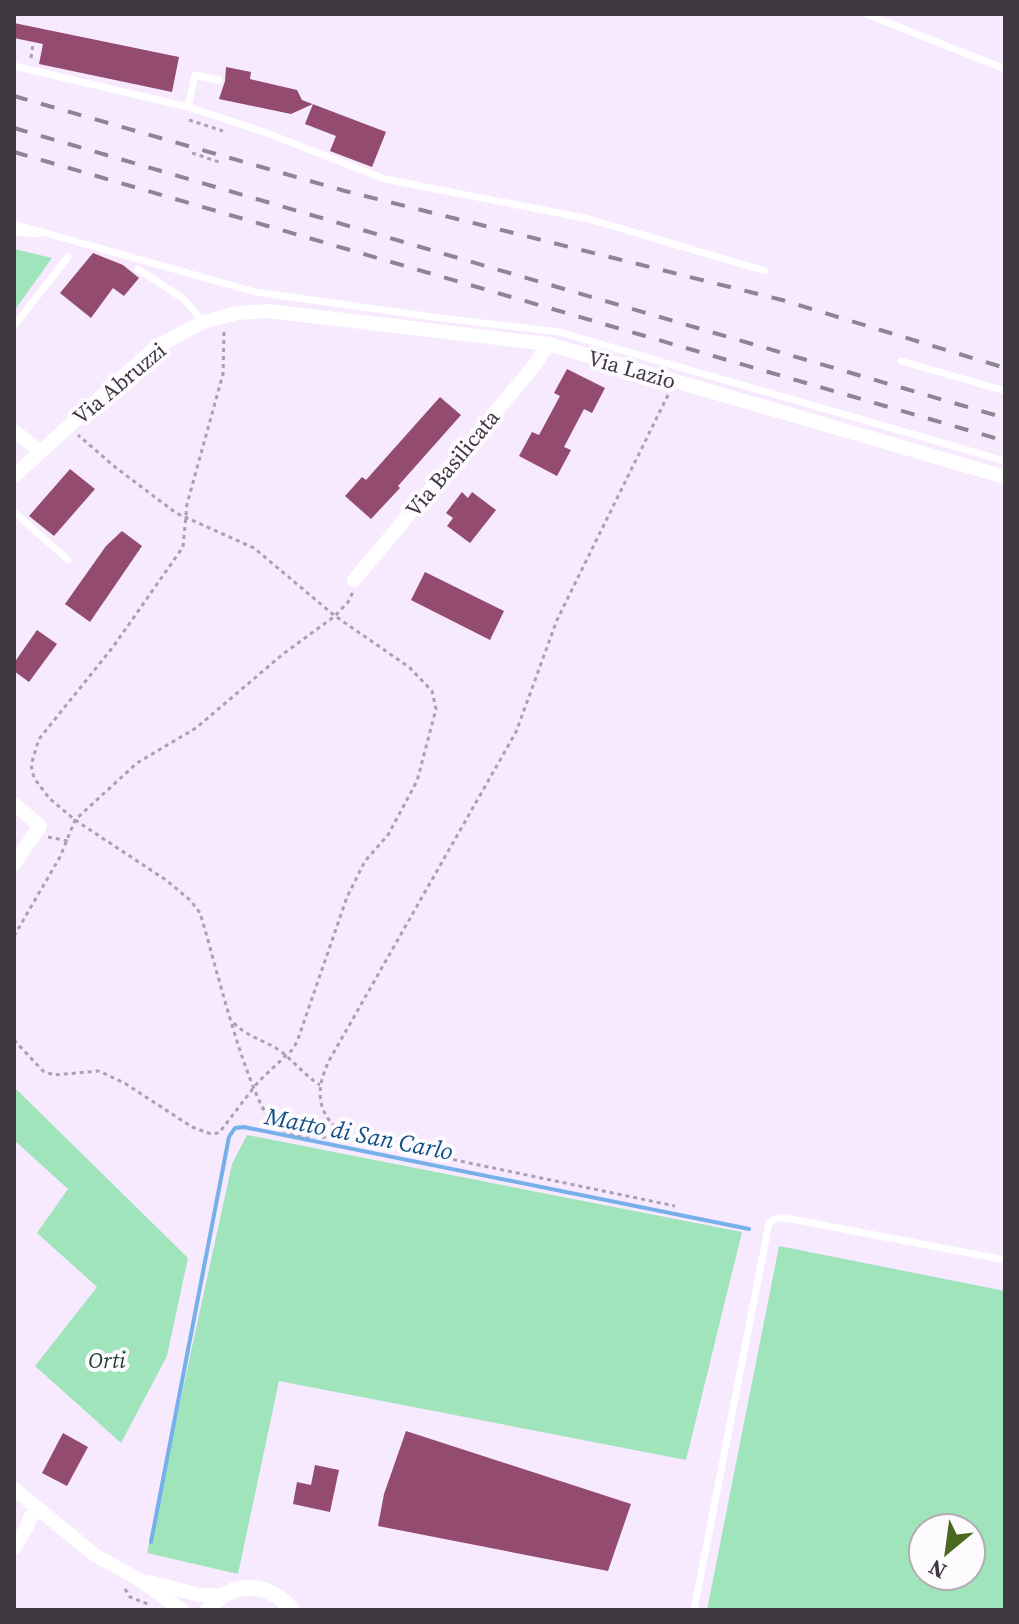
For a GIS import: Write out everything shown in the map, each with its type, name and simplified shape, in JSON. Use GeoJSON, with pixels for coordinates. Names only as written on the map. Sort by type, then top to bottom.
{"type":"FeatureCollection","features":[{"type":"Feature","properties":{"kind":"street","name":"Via Lazio"},"geometry":{"type":"LineString","coordinates":[[250,312],[287,311],[548,344],[1005,477]]}},
{"type":"Feature","properties":{"kind":"street","name":"Via Abruzzi"},"geometry":{"type":"LineString","coordinates":[[14,476],[156,347],[203,322],[250,312]]}},
{"type":"Feature","properties":{"kind":"street","name":"Via Basilicata"},"geometry":{"type":"LineString","coordinates":[[354,580],[534,366],[548,344]]}},
{"type":"Feature","properties":{"kind":"street"},"geometry":{"type":"LineString","coordinates":[[14,431],[40,451]]}},
{"type":"Feature","properties":{"kind":"street"},"geometry":{"type":"LineString","coordinates":[[14,804],[39,823],[37,831],[14,864]]}},
{"type":"Feature","properties":{"kind":"street"},"geometry":{"type":"LineString","coordinates":[[14,1489],[95,1555],[138,1579],[182,1610]]}},
{"type":"Feature","properties":{"kind":"street"},"geometry":{"type":"LineString","coordinates":[[14,1548],[30,1517],[39,1511]]}},
{"type":"Feature","properties":{"kind":"street"},"geometry":{"type":"LineString","coordinates":[[138,1579],[199,1595],[223,1595]]}},
{"type":"Feature","properties":{"kind":"street"},"geometry":{"type":"LineString","coordinates":[[208,1610],[235,1588],[254,1587],[278,1596],[292,1610]]}},
{"type":"Feature","properties":{"kind":"lane"},"geometry":{"type":"LineString","coordinates":[[866,14],[1005,69]]}},
{"type":"Feature","properties":{"kind":"lane"},"geometry":{"type":"LineString","coordinates":[[14,66],[188,107],[264,132],[385,179],[589,219],[765,271]]}},
{"type":"Feature","properties":{"kind":"lane"},"geometry":{"type":"LineString","coordinates":[[188,107],[195,75],[219,80]]}},
{"type":"Feature","properties":{"kind":"lane"},"geometry":{"type":"LineString","coordinates":[[14,224],[255,292],[559,332],[1005,461]]}},
{"type":"Feature","properties":{"kind":"lane"},"geometry":{"type":"LineString","coordinates":[[14,232],[52,235]]}},
{"type":"Feature","properties":{"kind":"lane"},"geometry":{"type":"LineString","coordinates":[[14,326],[68,257]]}},
{"type":"Feature","properties":{"kind":"lane"},"geometry":{"type":"LineString","coordinates":[[138,269],[184,299],[203,322]]}},
{"type":"Feature","properties":{"kind":"lane"},"geometry":{"type":"LineString","coordinates":[[901,361],[1005,391]]}},
{"type":"Feature","properties":{"kind":"lane"},"geometry":{"type":"LineString","coordinates":[[14,512],[68,560]]}},
{"type":"Feature","properties":{"kind":"lane"},"geometry":{"type":"LineString","coordinates":[[694,1610],[769,1223],[777,1218],[786,1218],[1005,1260]]}},
{"type":"Feature","properties":{"kind":"path"},"geometry":{"type":"LineString","coordinates":[[29,70],[33,44]]}},
{"type":"Feature","properties":{"kind":"path"},"geometry":{"type":"LineString","coordinates":[[201,125],[227,133]]}},
{"type":"Feature","properties":{"kind":"path"},"geometry":{"type":"LineString","coordinates":[[192,153],[219,162]]}},
{"type":"Feature","properties":{"kind":"path"},"geometry":{"type":"LineString","coordinates":[[223,316],[223,374],[187,504],[183,547],[113,647],[39,739],[31,765],[34,778],[49,798],[75,820],[166,880],[200,913],[252,1089],[271,1123],[279,1129],[297,1134],[350,1138],[675,1206]]}},
{"type":"Feature","properties":{"kind":"path"},"geometry":{"type":"LineString","coordinates":[[350,1138],[335,1129],[321,1101],[320,1085],[330,1059],[516,732],[557,620],[675,381]]}},
{"type":"Feature","properties":{"kind":"path"},"geometry":{"type":"LineString","coordinates":[[14,1040],[43,1071],[54,1075],[99,1071],[126,1084],[192,1127],[211,1134],[219,1133],[252,1089],[286,1056],[301,1034],[347,897],[365,861],[388,835],[417,781],[436,709],[432,691],[409,667],[335,616],[254,548],[158,501],[69,425]]}},
{"type":"Feature","properties":{"kind":"path"},"geometry":{"type":"LineString","coordinates":[[14,936],[68,841],[75,820],[137,763],[196,728],[283,654],[335,616],[353,593],[354,580]]}},
{"type":"Feature","properties":{"kind":"path"},"geometry":{"type":"LineString","coordinates":[[37,831],[56,840],[68,841]]}},
{"type":"Feature","properties":{"kind":"path"},"geometry":{"type":"LineString","coordinates":[[232,1020],[241,1031],[280,1051],[320,1085]]}},
{"type":"Feature","properties":{"kind":"green space"},"geometry":{"type":"Polygon","coordinates":[[[14,249],[52,258],[14,311],[14,249]]]}},
{"type":"Feature","properties":{"kind":"green space","name":"Orti"},"geometry":{"type":"Polygon","coordinates":[[[14,1087],[188,1258],[167,1356],[121,1443],[35,1366],[97,1287],[37,1233],[68,1189],[14,1140],[14,1087]]]}},
{"type":"Feature","properties":{"kind":"green space"},"geometry":{"type":"Polygon","coordinates":[[[247,1135],[742,1232],[686,1460],[279,1381],[238,1574],[147,1553],[232,1164],[247,1135]]]}},
{"type":"Feature","properties":{"kind":"green space"},"geometry":{"type":"Polygon","coordinates":[[[779,1246],[1005,1291],[1005,1610],[707,1610],[779,1246]]]}},
{"type":"Feature","properties":{"kind":"building"},"geometry":{"type":"Polygon","coordinates":[[[14,23],[179,57],[172,92],[39,64],[43,44],[14,38],[14,23]]]}},
{"type":"Feature","properties":{"kind":"building"},"geometry":{"type":"Polygon","coordinates":[[[226,67],[251,72],[250,79],[297,90],[302,100],[313,104],[291,114],[219,99],[226,67]]]}},
{"type":"Feature","properties":{"kind":"building"},"geometry":{"type":"Polygon","coordinates":[[[313,104],[386,132],[372,167],[330,151],[336,136],[305,124],[313,104]]]}},
{"type":"Feature","properties":{"kind":"building"},"geometry":{"type":"Polygon","coordinates":[[[93,253],[123,265],[139,278],[124,296],[113,288],[91,318],[60,293],[93,253]]]}},
{"type":"Feature","properties":{"kind":"building"},"geometry":{"type":"Polygon","coordinates":[[[567,369],[605,388],[592,413],[584,409],[564,447],[571,450],[557,476],[519,456],[532,432],[539,435],[560,396],[554,393],[567,369]]]}},
{"type":"Feature","properties":{"kind":"building"},"geometry":{"type":"Polygon","coordinates":[[[440,397],[461,415],[371,519],[345,496],[362,477],[366,480],[440,397]]]}},
{"type":"Feature","properties":{"kind":"building"},"geometry":{"type":"Polygon","coordinates":[[[70,469],[95,489],[54,536],[29,516],[70,469]]]}},
{"type":"Feature","properties":{"kind":"building"},"geometry":{"type":"Polygon","coordinates":[[[462,492],[468,498],[472,492],[496,510],[470,543],[447,526],[453,518],[446,513],[462,492]]]}},
{"type":"Feature","properties":{"kind":"building"},"geometry":{"type":"Polygon","coordinates":[[[122,531],[142,546],[90,622],[65,604],[106,546],[122,531]]]}},
{"type":"Feature","properties":{"kind":"building"},"geometry":{"type":"Polygon","coordinates":[[[425,572],[504,611],[490,640],[411,600],[425,572]]]}},
{"type":"Feature","properties":{"kind":"building"},"geometry":{"type":"Polygon","coordinates":[[[37,630],[57,644],[29,682],[14,671],[14,663],[37,630]]]}},
{"type":"Feature","properties":{"kind":"building"},"geometry":{"type":"Polygon","coordinates":[[[406,1431],[631,1504],[608,1571],[378,1526],[384,1494],[406,1431]]]}},
{"type":"Feature","properties":{"kind":"building"},"geometry":{"type":"Polygon","coordinates":[[[63,1433],[88,1447],[67,1486],[42,1473],[63,1433]]]}},
{"type":"Feature","properties":{"kind":"building"},"geometry":{"type":"Polygon","coordinates":[[[315,1465],[339,1470],[330,1512],[293,1504],[297,1482],[311,1485],[315,1465]]]}},
{"type":"Feature","properties":{"kind":"waterway","name":"Matto di San Carlo"},"geometry":{"type":"LineString","coordinates":[[151,1542],[229,1137],[235,1128],[244,1127],[749,1229]]}},
{"type":"Feature","properties":{"kind":"railway"},"geometry":{"type":"LineString","coordinates":[[14,96],[345,191],[782,300],[1005,368]]}},
{"type":"Feature","properties":{"kind":"railway"},"geometry":{"type":"LineString","coordinates":[[14,128],[1005,418]]}},
{"type":"Feature","properties":{"kind":"railway"},"geometry":{"type":"LineString","coordinates":[[14,152],[1005,441]]}}]}
